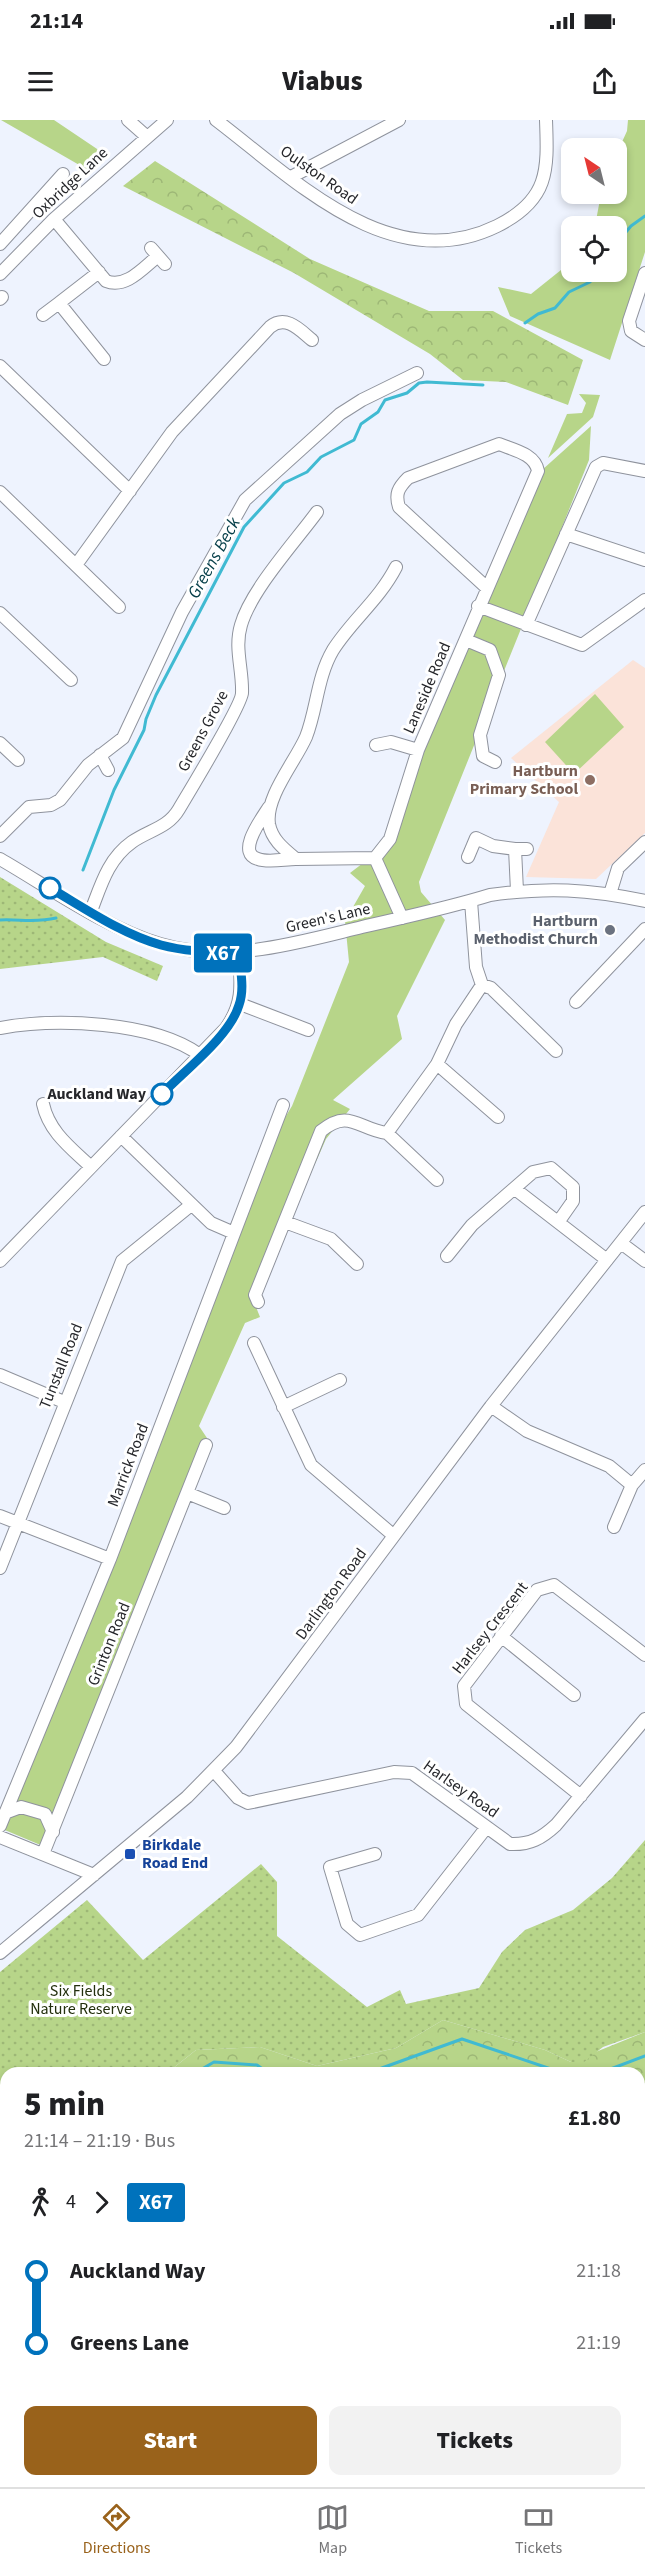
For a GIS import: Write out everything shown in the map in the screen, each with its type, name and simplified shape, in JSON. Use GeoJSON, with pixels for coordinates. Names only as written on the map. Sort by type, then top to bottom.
{"type":"FeatureCollection","features":[{"type":"Feature","properties":{"kind":"street"},"geometry":{"type":"LineString","coordinates":[[128,120],[146,136]]}},
{"type":"Feature","properties":{"kind":"street","name":"Oxbridge Lane"},"geometry":{"type":"LineString","coordinates":[[0,274],[54,219],[146,136],[167,120]]}},
{"type":"Feature","properties":{"kind":"street","name":"Oulston Road"},"geometry":{"type":"LineString","coordinates":[[216,120],[332,208],[366,225],[404,238],[433,242],[476,236],[511,219],[541,190],[547,160],[546,120]]}},
{"type":"Feature","properties":{"kind":"street"},"geometry":{"type":"LineString","coordinates":[[291,177],[399,120]]}},
{"type":"Feature","properties":{"kind":"street"},"geometry":{"type":"LineString","coordinates":[[0,244],[63,174]]}},
{"type":"Feature","properties":{"kind":"street"},"geometry":{"type":"LineString","coordinates":[[54,219],[106,281],[121,283],[158,256]]}},
{"type":"Feature","properties":{"kind":"street"},"geometry":{"type":"LineString","coordinates":[[43,315],[99,272]]}},
{"type":"Feature","properties":{"kind":"street"},"geometry":{"type":"LineString","coordinates":[[645,273],[629,321],[631,331],[645,340]]}},
{"type":"Feature","properties":{"kind":"street"},"geometry":{"type":"LineString","coordinates":[[58,303],[104,359]]}},
{"type":"Feature","properties":{"kind":"street"},"geometry":{"type":"LineString","coordinates":[[76,565],[172,432],[273,324],[282,321],[289,322],[312,340]]}},
{"type":"Feature","properties":{"kind":"street"},"geometry":{"type":"LineString","coordinates":[[0,366],[130,491]]}},
{"type":"Feature","properties":{"kind":"street"},"geometry":{"type":"LineString","coordinates":[[0,836],[28,807],[51,805],[60,800],[99,755],[123,738],[182,612],[245,500],[340,414],[377,391],[417,373]]}},
{"type":"Feature","properties":{"kind":"street","name":"Laneside Road"},"geometry":{"type":"LineString","coordinates":[[375,858],[390,840],[418,750],[486,587],[538,471],[537,463],[532,458],[499,444],[492,444],[408,478],[399,487],[396,498],[399,507],[486,587]]}},
{"type":"Feature","properties":{"kind":"street"},"geometry":{"type":"LineString","coordinates":[[526,625],[596,467],[603,463],[645,471]]}},
{"type":"Feature","properties":{"kind":"street"},"geometry":{"type":"LineString","coordinates":[[0,492],[119,607]]}},
{"type":"Feature","properties":{"kind":"street","name":"Greens Grove"},"geometry":{"type":"LineString","coordinates":[[90,911],[106,870],[115,858],[132,842],[164,826],[175,815],[233,703],[242,695],[238,652],[241,624],[288,548],[315,521]]}},
{"type":"Feature","properties":{"kind":"street"},"geometry":{"type":"LineString","coordinates":[[566,534],[645,560]]}},
{"type":"Feature","properties":{"kind":"street"},"geometry":{"type":"LineString","coordinates":[[396,567],[378,598],[333,650],[320,684],[306,737],[249,841],[248,849],[257,859],[375,858],[402,918]]}},
{"type":"Feature","properties":{"kind":"street"},"geometry":{"type":"LineString","coordinates":[[186,577],[198,584]]}},
{"type":"Feature","properties":{"kind":"street"},"geometry":{"type":"LineString","coordinates":[[478,606],[582,645],[645,600]]}},
{"type":"Feature","properties":{"kind":"street"},"geometry":{"type":"LineString","coordinates":[[0,613],[70,680]]}},
{"type":"Feature","properties":{"kind":"street"},"geometry":{"type":"LineString","coordinates":[[465,640],[490,650],[499,675],[480,735],[478,758],[495,762]]}},
{"type":"Feature","properties":{"kind":"street"},"geometry":{"type":"LineString","coordinates":[[376,745],[391,742],[418,750]]}},
{"type":"Feature","properties":{"kind":"street"},"geometry":{"type":"LineString","coordinates":[[0,743],[18,760]]}},
{"type":"Feature","properties":{"kind":"street"},"geometry":{"type":"LineString","coordinates":[[99,755],[108,770]]}},
{"type":"Feature","properties":{"kind":"street"},"geometry":{"type":"LineString","coordinates":[[270,805],[269,824],[274,838],[296,859]]}},
{"type":"Feature","properties":{"kind":"street"},"geometry":{"type":"LineString","coordinates":[[468,857],[476,838],[493,846],[521,849],[517,891]]}},
{"type":"Feature","properties":{"kind":"street"},"geometry":{"type":"LineString","coordinates":[[610,894],[618,868],[645,842]]}},
{"type":"Feature","properties":{"kind":"street","name":"Green's Lane"},"geometry":{"type":"LineString","coordinates":[[0,859],[132,934],[186,950],[239,953],[517,891],[557,888],[610,894],[645,901]]}},
{"type":"Feature","properties":{"kind":"street"},"geometry":{"type":"LineString","coordinates":[[471,901],[476,967],[482,985]]}},
{"type":"Feature","properties":{"kind":"street"},"geometry":{"type":"LineString","coordinates":[[576,1002],[645,929]]}},
{"type":"Feature","properties":{"kind":"street"},"geometry":{"type":"LineString","coordinates":[[0,1261],[226,1028],[240,1004],[242,982],[239,953]]}},
{"type":"Feature","properties":{"kind":"street"},"geometry":{"type":"LineString","coordinates":[[482,985],[491,988],[556,1051]]}},
{"type":"Feature","properties":{"kind":"street"},"geometry":{"type":"LineString","coordinates":[[387,1133],[437,1064],[456,1024],[482,985]]}},
{"type":"Feature","properties":{"kind":"street"},"geometry":{"type":"LineString","coordinates":[[240,1004],[308,1030]]}},
{"type":"Feature","properties":{"kind":"street"},"geometry":{"type":"LineString","coordinates":[[0,1028],[19,1024],[70,1024],[139,1031],[186,1045],[200,1055]]}},
{"type":"Feature","properties":{"kind":"street"},"geometry":{"type":"LineString","coordinates":[[437,1064],[498,1117]]}},
{"type":"Feature","properties":{"kind":"street"},"geometry":{"type":"LineString","coordinates":[[43,1104],[46,1120],[54,1132],[91,1167]]}},
{"type":"Feature","properties":{"kind":"street","name":"Marrick Road"},"geometry":{"type":"LineString","coordinates":[[0,1826],[110,1559],[283,1110]]}},
{"type":"Feature","properties":{"kind":"street"},"geometry":{"type":"LineString","coordinates":[[258,1302],[255,1295],[321,1131],[333,1121],[350,1119],[387,1133],[437,1180]]}},
{"type":"Feature","properties":{"kind":"street"},"geometry":{"type":"LineString","coordinates":[[121,1136],[211,1223],[234,1233]]}},
{"type":"Feature","properties":{"kind":"street"},"geometry":{"type":"LineString","coordinates":[[447,1256],[472,1225],[533,1172],[552,1168],[573,1187],[573,1201],[559,1221]]}},
{"type":"Feature","properties":{"kind":"street"},"geometry":{"type":"LineString","coordinates":[[515,1189],[607,1260]]}},
{"type":"Feature","properties":{"kind":"street","name":"Tunstall Road"},"geometry":{"type":"LineString","coordinates":[[0,1568],[15,1524],[122,1261],[191,1205]]}},
{"type":"Feature","properties":{"kind":"street","name":"Darlington Road"},"geometry":{"type":"LineString","coordinates":[[0,1953],[214,1771],[236,1747],[311,1650],[393,1534],[490,1406],[645,1212]]}},
{"type":"Feature","properties":{"kind":"street"},"geometry":{"type":"LineString","coordinates":[[285,1222],[331,1239],[357,1264]]}},
{"type":"Feature","properties":{"kind":"street"},"geometry":{"type":"LineString","coordinates":[[621,1243],[645,1261]]}},
{"type":"Feature","properties":{"kind":"street"},"geometry":{"type":"LineString","coordinates":[[254,1343],[311,1465],[393,1534]]}},
{"type":"Feature","properties":{"kind":"street"},"geometry":{"type":"LineString","coordinates":[[0,1375],[64,1401]]}},
{"type":"Feature","properties":{"kind":"street"},"geometry":{"type":"LineString","coordinates":[[283,1407],[340,1380]]}},
{"type":"Feature","properties":{"kind":"street"},"geometry":{"type":"LineString","coordinates":[[490,1406],[526,1431],[609,1466],[632,1485]]}},
{"type":"Feature","properties":{"kind":"street","name":"Grinton Road"},"geometry":{"type":"LineString","coordinates":[[43,1854],[203,1451],[189,1452]]}},
{"type":"Feature","properties":{"kind":"street"},"geometry":{"type":"LineString","coordinates":[[614,1527],[632,1485],[645,1470]]}},
{"type":"Feature","properties":{"kind":"street"},"geometry":{"type":"LineString","coordinates":[[186,1493],[224,1508]]}},
{"type":"Feature","properties":{"kind":"street"},"geometry":{"type":"LineString","coordinates":[[0,1516],[15,1524],[110,1559]]}},
{"type":"Feature","properties":{"kind":"street","name":"Harlsey Crescent"},"geometry":{"type":"LineString","coordinates":[[581,1796],[466,1704],[464,1686],[537,1590],[554,1585],[645,1655]]}},
{"type":"Feature","properties":{"kind":"street"},"geometry":{"type":"LineString","coordinates":[[501,1636],[574,1695]]}},
{"type":"Feature","properties":{"kind":"street","name":"Harlsey Road"},"geometry":{"type":"LineString","coordinates":[[214,1771],[238,1798],[248,1803],[394,1772],[412,1773],[510,1844],[524,1845],[542,1838],[581,1796],[645,1719]]}},
{"type":"Feature","properties":{"kind":"street"},"geometry":{"type":"LineString","coordinates":[[5,1813],[21,1807],[45,1814],[53,1832]]}},
{"type":"Feature","properties":{"kind":"street"},"geometry":{"type":"LineString","coordinates":[[375,1854],[330,1867],[346,1924],[360,1935],[418,1915],[486,1828]]}},
{"type":"Feature","properties":{"kind":"street"},"geometry":{"type":"LineString","coordinates":[[0,1837],[94,1875]]}},
{"type":"Feature","properties":{"kind":"shaded area","name":"Hartburn Primary School"},"geometry":{"type":"Polygon","coordinates":[[[633,660],[645,668],[645,833],[596,879],[526,877],[559,802],[511,758],[633,660]]]}},
{"type":"Feature","properties":{"kind":"green space"},"geometry":{"type":"Polygon","coordinates":[[[1,120],[54,120],[106,155],[88,170],[1,120]]]}},
{"type":"Feature","properties":{"kind":"green space"},"geometry":{"type":"Polygon","coordinates":[[[628,120],[645,120],[645,252],[610,360],[510,316],[498,287],[531,294],[561,270],[561,282],[627,282],[627,216],[597,216],[599,204],[627,204],[627,138],[624,138],[628,120]]]}},
{"type":"Feature","properties":{"kind":"green space"},"geometry":{"type":"Polygon","coordinates":[[[155,161],[310,259],[429,311],[493,311],[583,360],[568,405],[506,382],[463,380],[430,354],[294,273],[123,186],[155,161]]]}},
{"type":"Feature","properties":{"kind":"green space"},"geometry":{"type":"Polygon","coordinates":[[[579,394],[600,395],[593,417],[548,458],[567,414],[582,413],[586,403],[579,394]]]}},
{"type":"Feature","properties":{"kind":"green space"},"geometry":{"type":"Polygon","coordinates":[[[591,426],[589,460],[419,882],[421,892],[445,920],[397,1016],[402,1039],[333,1100],[350,1109],[326,1139],[254,1302],[260,1317],[245,1323],[199,1426],[209,1441],[50,1849],[0,1828],[0,1812],[281,1124],[292,1106],[349,962],[345,921],[365,886],[350,873],[384,847],[542,470],[591,426]]]}},
{"type":"Feature","properties":{"kind":"green space"},"geometry":{"type":"Polygon","coordinates":[[[595,694],[624,727],[574,774],[545,742],[595,694]]]}},
{"type":"Feature","properties":{"kind":"green space"},"geometry":{"type":"Polygon","coordinates":[[[0,877],[106,942],[163,966],[157,981],[103,957],[0,969],[0,877]]]}},
{"type":"Feature","properties":{"kind":"green space","name":"Six Fields Nature Reserve"},"geometry":{"type":"Polygon","coordinates":[[[645,1840],[645,2032],[603,2047],[584,2062],[571,2062],[545,2050],[443,2020],[396,2048],[317,2066],[260,2047],[196,2050],[175,2067],[0,2067],[0,1972],[87,1900],[143,1960],[261,1864],[277,1882],[277,1936],[367,2007],[400,1990],[406,2004],[479,1988],[502,1952],[525,1930],[573,1910],[612,1878],[645,1840]]]}},
{"type":"Feature","properties":{"kind":"green space"},"geometry":{"type":"Polygon","coordinates":[[[443,2020],[545,2050],[571,2062],[645,2032],[645,2067],[175,2067],[196,2050],[260,2047],[317,2066],[396,2048],[443,2020]]]}},
{"type":"Feature","properties":{"kind":"waterway","name":"Greens Beck"},"geometry":{"type":"LineString","coordinates":[[627,231],[645,216]]}},
{"type":"Feature","properties":{"kind":"waterway","name":"Greens Beck"},"geometry":{"type":"LineString","coordinates":[[525,323],[538,314],[555,308],[569,292],[590,282]]}},
{"type":"Feature","properties":{"kind":"waterway","name":"Greens Beck"},"geometry":{"type":"LineString","coordinates":[[83,870],[114,790],[144,730],[156,695],[244,527],[284,483],[307,472],[321,457],[354,440],[361,424],[378,412],[385,400],[407,393],[419,383],[483,385]]}},
{"type":"Feature","properties":{"kind":"waterway","name":"Greens Beck"},"geometry":{"type":"LineString","coordinates":[[0,920],[35,921],[56,918]]}},
{"type":"Feature","properties":{"kind":"waterway"},"geometry":{"type":"LineString","coordinates":[[385,2067],[462,2039],[545,2067]]}},
{"type":"Feature","properties":{"kind":"waterway"},"geometry":{"type":"LineString","coordinates":[[616,2067],[645,2056]]}},
{"type":"Feature","properties":{"kind":"waterway"},"geometry":{"type":"LineString","coordinates":[[205,2067],[214,2062],[260,2067]]}},
{"type":"Feature","properties":{"kind":"bus line","name":"X67"},"geometry":{"type":"LineString","coordinates":[[50,888],[132,934],[160,944],[186,950],[239,953],[242,982],[240,1004],[235,1015],[226,1028],[162,1094]]}},
{"type":"Feature","properties":{"kind":"place","name":"Hartburn Primary School"},"geometry":{"type":"Point","coordinates":[590,780]}},
{"type":"Feature","properties":{"kind":"place","name":"Hartburn Methodist Church"},"geometry":{"type":"Point","coordinates":[610,930]}},
{"type":"Feature","properties":{"kind":"place","name":"Auckland Way"},"geometry":{"type":"Point","coordinates":[162,1094]}},
{"type":"Feature","properties":{"kind":"place","name":"Birkdale Road End"},"geometry":{"type":"Point","coordinates":[130,1854]}}]}
